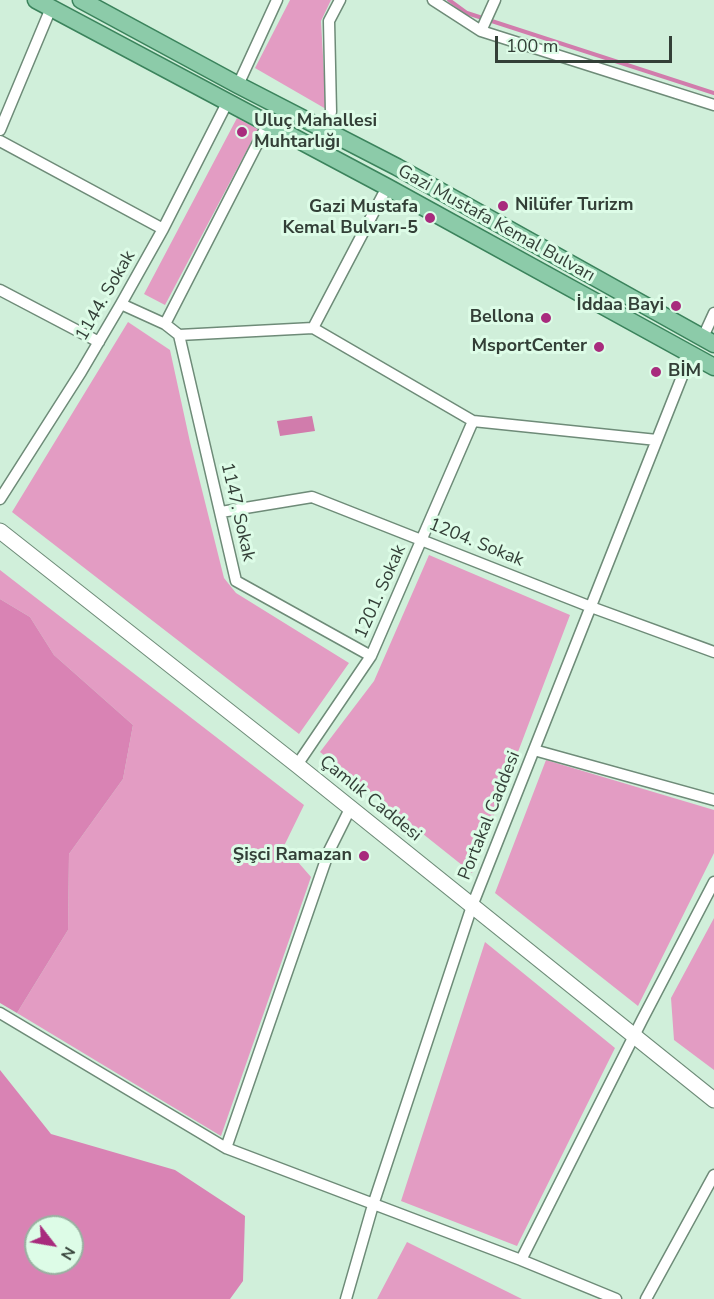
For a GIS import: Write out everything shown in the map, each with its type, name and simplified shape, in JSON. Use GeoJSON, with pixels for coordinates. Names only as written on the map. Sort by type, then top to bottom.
{"type":"FeatureCollection","features":[{"type":"Feature","properties":{"kind":"main road","name":"Gazi Mustafa Kemal Bulvarı"},"geometry":{"type":"LineString","coordinates":[[81,0],[397,167],[708,340]]}},
{"type":"Feature","properties":{"kind":"main road","name":"Gazi Mustafa Kemal Bulvarı"},"geometry":{"type":"LineString","coordinates":[[44,4],[387,187],[714,367]]}},
{"type":"Feature","properties":{"kind":"street"},"geometry":{"type":"LineString","coordinates":[[238,85],[278,0]]}},
{"type":"Feature","properties":{"kind":"street"},"geometry":{"type":"LineString","coordinates":[[331,112],[329,21],[339,0]]}},
{"type":"Feature","properties":{"kind":"street"},"geometry":{"type":"LineString","coordinates":[[433,0],[481,31],[714,105]]}},
{"type":"Feature","properties":{"kind":"street"},"geometry":{"type":"LineString","coordinates":[[481,31],[493,3]]}},
{"type":"Feature","properties":{"kind":"street"},"geometry":{"type":"LineString","coordinates":[[0,130],[44,4]]}},
{"type":"Feature","properties":{"kind":"street","name":"1144. Sokak"},"geometry":{"type":"LineString","coordinates":[[0,499],[121,304],[163,229],[228,101]]}},
{"type":"Feature","properties":{"kind":"street"},"geometry":{"type":"LineString","coordinates":[[165,324],[268,123]]}},
{"type":"Feature","properties":{"kind":"street"},"geometry":{"type":"LineString","coordinates":[[0,141],[163,229]]}},
{"type":"Feature","properties":{"kind":"street"},"geometry":{"type":"LineString","coordinates":[[313,328],[387,187]]}},
{"type":"Feature","properties":{"kind":"street"},"geometry":{"type":"LineString","coordinates":[[0,290],[99,342]]}},
{"type":"Feature","properties":{"kind":"street"},"geometry":{"type":"LineString","coordinates":[[121,304],[165,324],[179,335],[313,328],[473,421],[657,440]]}},
{"type":"Feature","properties":{"kind":"street"},"geometry":{"type":"LineString","coordinates":[[708,340],[714,313]]}},
{"type":"Feature","properties":{"kind":"street","name":"1147. Sokak"},"geometry":{"type":"LineString","coordinates":[[179,335],[236,581],[371,656]]}},
{"type":"Feature","properties":{"kind":"street","name":"Portakal Caddesi"},"geometry":{"type":"LineString","coordinates":[[345,1299],[373,1205],[472,906],[691,354]]}},
{"type":"Feature","properties":{"kind":"street","name":"1201. Sokak"},"geometry":{"type":"LineString","coordinates":[[297,765],[371,656],[473,421]]}},
{"type":"Feature","properties":{"kind":"street","name":"1204. Sokak"},"geometry":{"type":"LineString","coordinates":[[221,512],[312,497],[591,607],[714,652]]}},
{"type":"Feature","properties":{"kind":"street","name":"Çamlık Caddesi"},"geometry":{"type":"LineString","coordinates":[[0,531],[351,807],[714,1100]]}},
{"type":"Feature","properties":{"kind":"street"},"geometry":{"type":"LineString","coordinates":[[534,750],[714,800]]}},
{"type":"Feature","properties":{"kind":"street"},"geometry":{"type":"LineString","coordinates":[[226,1148],[329,851],[351,807]]}},
{"type":"Feature","properties":{"kind":"street"},"geometry":{"type":"LineString","coordinates":[[521,1260],[714,882]]}},
{"type":"Feature","properties":{"kind":"street"},"geometry":{"type":"LineString","coordinates":[[0,1012],[226,1148],[521,1260],[616,1299]]}},
{"type":"Feature","properties":{"kind":"street"},"geometry":{"type":"LineString","coordinates":[[646,1299],[714,1175]]}},
{"type":"Feature","properties":{"kind":"shaded area"},"geometry":{"type":"Polygon","coordinates":[[[290,0],[331,0],[321,21],[326,109],[255,68],[290,0]]]}},
{"type":"Feature","properties":{"kind":"shaded area"},"geometry":{"type":"Polygon","coordinates":[[[237,118],[258,129],[165,305],[144,294],[237,118]]]}},
{"type":"Feature","properties":{"kind":"shaded area"},"geometry":{"type":"Polygon","coordinates":[[[128,322],[170,350],[224,578],[236,593],[349,663],[299,734],[12,512],[128,322]]]}},
{"type":"Feature","properties":{"kind":"shaded area"},"geometry":{"type":"Polygon","coordinates":[[[312,416],[315,431],[280,436],[277,421],[312,416]]]}},
{"type":"Feature","properties":{"kind":"shaded area"},"geometry":{"type":"Polygon","coordinates":[[[429,555],[570,615],[472,873],[320,752],[374,681],[429,555]]]}},
{"type":"Feature","properties":{"kind":"shaded area"},"geometry":{"type":"Polygon","coordinates":[[[0,570],[304,805],[284,846],[311,877],[221,1136],[17,1013],[68,930],[69,854],[123,779],[133,725],[54,655],[30,617],[0,599],[0,570]]]}},
{"type":"Feature","properties":{"kind":"shaded area"},"geometry":{"type":"Polygon","coordinates":[[[0,599],[30,617],[54,655],[133,725],[123,779],[69,854],[68,930],[17,1013],[0,1003],[0,599]]]}},
{"type":"Feature","properties":{"kind":"shaded area"},"geometry":{"type":"Polygon","coordinates":[[[546,760],[714,810],[714,853],[638,1006],[495,893],[546,760]]]}},
{"type":"Feature","properties":{"kind":"shaded area"},"geometry":{"type":"Polygon","coordinates":[[[714,918],[714,1070],[674,1040],[671,998],[714,918]]]}},
{"type":"Feature","properties":{"kind":"shaded area"},"geometry":{"type":"Polygon","coordinates":[[[485,942],[615,1048],[517,1246],[401,1201],[485,942]]]}},
{"type":"Feature","properties":{"kind":"shaded area"},"geometry":{"type":"Polygon","coordinates":[[[0,1070],[51,1134],[175,1170],[245,1216],[243,1281],[230,1299],[0,1299],[0,1070]]]}},
{"type":"Feature","properties":{"kind":"shaded area"},"geometry":{"type":"Polygon","coordinates":[[[407,1242],[522,1299],[377,1299],[407,1242]]]}},
{"type":"Feature","properties":{"kind":"waterway"},"geometry":{"type":"LineString","coordinates":[[449,0],[467,13],[714,93]]}},
{"type":"Feature","properties":{"kind":"place","name":"Uluç Mahallesi Muhtarlığı"},"geometry":{"type":"Point","coordinates":[242,132]}},
{"type":"Feature","properties":{"kind":"place","name":"Nilüfer Turizm"},"geometry":{"type":"Point","coordinates":[503,206]}},
{"type":"Feature","properties":{"kind":"place","name":"Gazi Mustafa Kemal Bulvarı-5"},"geometry":{"type":"Point","coordinates":[430,218]}},
{"type":"Feature","properties":{"kind":"place","name":"İddaa Bayi"},"geometry":{"type":"Point","coordinates":[676,306]}},
{"type":"Feature","properties":{"kind":"place","name":"Bellona"},"geometry":{"type":"Point","coordinates":[546,318]}},
{"type":"Feature","properties":{"kind":"place","name":"MsportCenter"},"geometry":{"type":"Point","coordinates":[599,347]}},
{"type":"Feature","properties":{"kind":"place","name":"BİM"},"geometry":{"type":"Point","coordinates":[656,372]}},
{"type":"Feature","properties":{"kind":"place","name":"Şişci Ramazan"},"geometry":{"type":"Point","coordinates":[364,856]}}]}
